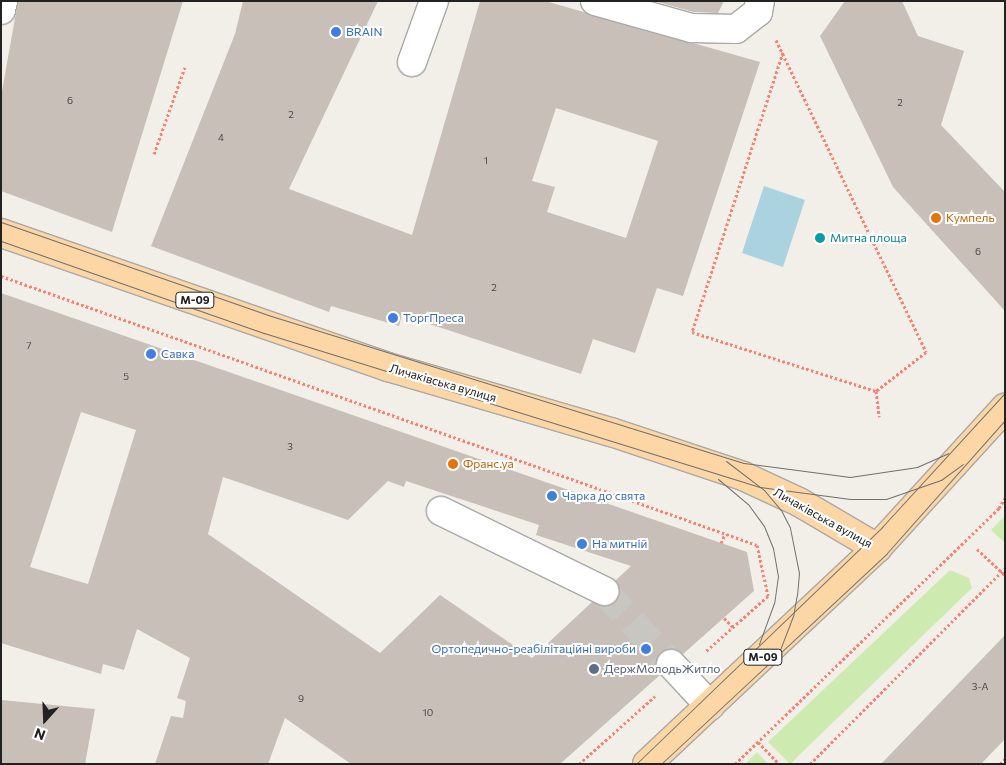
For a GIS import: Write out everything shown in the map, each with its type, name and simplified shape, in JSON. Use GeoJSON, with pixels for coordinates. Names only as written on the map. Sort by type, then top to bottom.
{"type":"FeatureCollection","features":[{"type":"Feature","properties":{"kind":"main road","name":"Личаківська вулиця"},"geometry":{"type":"LineString","coordinates":[[1,233],[388,367],[611,432],[744,476],[799,502],[877,548]]}},
{"type":"Feature","properties":{"kind":"main road"},"geometry":{"type":"LineString","coordinates":[[877,548],[1005,408]]}},
{"type":"Feature","properties":{"kind":"main road","name":"М-09"},"geometry":{"type":"LineString","coordinates":[[647,764],[877,548]]}},
{"type":"Feature","properties":{"kind":"street"},"geometry":{"type":"LineString","coordinates":[[1,10],[3,1]]}},
{"type":"Feature","properties":{"kind":"street"},"geometry":{"type":"LineString","coordinates":[[412,62],[434,1]]}},
{"type":"Feature","properties":{"kind":"street"},"geometry":{"type":"LineString","coordinates":[[596,1],[692,28],[736,29],[759,7]]}},
{"type":"Feature","properties":{"kind":"street"},"geometry":{"type":"LineString","coordinates":[[441,511],[604,591]]}},
{"type":"Feature","properties":{"kind":"street"},"geometry":{"type":"LineString","coordinates":[[676,669],[710,706]]}},
{"type":"Feature","properties":{"kind":"path"},"geometry":{"type":"LineString","coordinates":[[783,52],[926,352],[876,391],[692,332],[783,52]]}},
{"type":"Feature","properties":{"kind":"path"},"geometry":{"type":"LineString","coordinates":[[154,154],[185,67]]}},
{"type":"Feature","properties":{"kind":"path"},"geometry":{"type":"LineString","coordinates":[[1,276],[757,544],[768,596],[733,627],[676,669],[579,764]]}},
{"type":"Feature","properties":{"kind":"path"},"geometry":{"type":"LineString","coordinates":[[876,391],[880,417]]}},
{"type":"Feature","properties":{"kind":"path"},"geometry":{"type":"LineString","coordinates":[[735,764],[999,508],[1005,498]]}},
{"type":"Feature","properties":{"kind":"path"},"geometry":{"type":"LineString","coordinates":[[721,543],[725,534]]}},
{"type":"Feature","properties":{"kind":"path"},"geometry":{"type":"LineString","coordinates":[[977,548],[1005,575]]}},
{"type":"Feature","properties":{"kind":"path"},"geometry":{"type":"LineString","coordinates":[[810,764],[1005,568]]}},
{"type":"Feature","properties":{"kind":"path"},"geometry":{"type":"LineString","coordinates":[[724,618],[733,627]]}},
{"type":"Feature","properties":{"kind":"path"},"geometry":{"type":"LineString","coordinates":[[758,742],[779,764]]}},
{"type":"Feature","properties":{"kind":"path"},"geometry":{"type":"LineString","coordinates":[[1000,764],[1005,759]]}},
{"type":"Feature","properties":{"kind":"green space"},"geometry":{"type":"Polygon","coordinates":[[[1005,516],[1005,543],[991,530],[1005,516]]]}},
{"type":"Feature","properties":{"kind":"green space"},"geometry":{"type":"Polygon","coordinates":[[[950,570],[969,578],[972,588],[790,764],[768,742],[950,570]]]}},
{"type":"Feature","properties":{"kind":"green space"},"geometry":{"type":"Polygon","coordinates":[[[757,752],[768,764],[745,764],[757,752]]]}},
{"type":"Feature","properties":{"kind":"water"},"geometry":{"type":"Polygon","coordinates":[[[764,186],[805,200],[783,267],[742,253],[764,186]]]}},
{"type":"Feature","properties":{"kind":"building"},"geometry":{"type":"Polygon","coordinates":[[[18,1],[183,1],[112,232],[1,191],[1,97],[18,1]]]}},
{"type":"Feature","properties":{"kind":"building"},"geometry":{"type":"Polygon","coordinates":[[[243,1],[378,1],[289,189],[412,235],[480,1],[545,1],[760,62],[683,296],[657,288],[635,353],[593,339],[581,374],[402,315],[399,326],[331,306],[329,312],[151,246],[235,34],[243,1]],[[556,108],[532,181],[555,187],[547,212],[626,238],[658,141],[556,108]]]}},
{"type":"Feature","properties":{"kind":"building"},"geometry":{"type":"Polygon","coordinates":[[[654,1],[724,1],[718,13],[694,12],[654,1]]]}},
{"type":"Feature","properties":{"kind":"building"},"geometry":{"type":"Polygon","coordinates":[[[845,1],[902,1],[918,36],[964,51],[941,125],[1005,192],[1005,311],[893,187],[820,36],[845,1]]]}},
{"type":"Feature","properties":{"kind":"building"},"geometry":{"type":"Polygon","coordinates":[[[1,293],[747,552],[754,591],[683,654],[675,649],[661,652],[656,660],[660,675],[560,764],[351,764],[285,718],[268,764],[155,764],[171,716],[183,718],[186,701],[177,698],[190,658],[137,629],[124,670],[103,664],[101,674],[1,643],[1,293]],[[81,412],[30,567],[88,584],[136,430],[81,412]],[[223,477],[208,534],[380,653],[440,595],[532,658],[592,602],[605,607],[613,604],[620,590],[615,581],[631,566],[536,535],[539,525],[406,481],[404,487],[388,481],[348,520],[223,477]]]}},
{"type":"Feature","properties":{"kind":"building"},"geometry":{"type":"Polygon","coordinates":[[[1005,635],[1005,739],[981,764],[881,764],[1005,635]]]}},
{"type":"Feature","properties":{"kind":"building"},"geometry":{"type":"Polygon","coordinates":[[[1,700],[95,709],[85,764],[1,764],[1,700]]]}},
{"type":"Feature","properties":{"kind":"tunnel"},"geometry":{"type":"LineString","coordinates":[[604,591],[671,664]]}},
{"type":"Feature","properties":{"kind":"tram line"},"geometry":{"type":"LineString","coordinates":[[1,222],[268,315],[744,463],[850,477],[917,467],[948,453]]}},
{"type":"Feature","properties":{"kind":"tram line"},"geometry":{"type":"LineString","coordinates":[[1,241],[264,333],[760,487],[850,499],[886,499],[941,480],[963,464]]}},
{"type":"Feature","properties":{"kind":"tram line"},"geometry":{"type":"LineString","coordinates":[[636,764],[882,527],[1005,393]]}},
{"type":"Feature","properties":{"kind":"tram line"},"geometry":{"type":"LineString","coordinates":[[661,764],[887,553],[1005,420]]}},
{"type":"Feature","properties":{"kind":"tram line"},"geometry":{"type":"LineString","coordinates":[[726,461],[764,490],[781,510],[790,528],[799,573],[793,616],[779,652]]}},
{"type":"Feature","properties":{"kind":"tram line"},"geometry":{"type":"LineString","coordinates":[[718,479],[748,504],[764,526],[773,548],[778,576],[774,603],[759,644]]}},
{"type":"Feature","properties":{"kind":"place","name":"BRAIN"},"geometry":{"type":"Point","coordinates":[336,32]}},
{"type":"Feature","properties":{"kind":"place","name":"Кумпель"},"geometry":{"type":"Point","coordinates":[936,218]}},
{"type":"Feature","properties":{"kind":"place","name":"Митна площа"},"geometry":{"type":"Point","coordinates":[820,238]}},
{"type":"Feature","properties":{"kind":"place","name":"ТоргПреса"},"geometry":{"type":"Point","coordinates":[393,318]}},
{"type":"Feature","properties":{"kind":"place","name":"Савка"},"geometry":{"type":"Point","coordinates":[151,354]}},
{"type":"Feature","properties":{"kind":"place","name":"Франс.уа"},"geometry":{"type":"Point","coordinates":[453,464]}},
{"type":"Feature","properties":{"kind":"place","name":"Чарка до свята"},"geometry":{"type":"Point","coordinates":[552,496]}},
{"type":"Feature","properties":{"kind":"place","name":"На митній"},"geometry":{"type":"Point","coordinates":[582,544]}},
{"type":"Feature","properties":{"kind":"place","name":"Ортопедично-реабілітаційні вироби"},"geometry":{"type":"Point","coordinates":[646,649]}},
{"type":"Feature","properties":{"kind":"place","name":"ДержМолодьЖитло"},"geometry":{"type":"Point","coordinates":[594,669]}}]}
